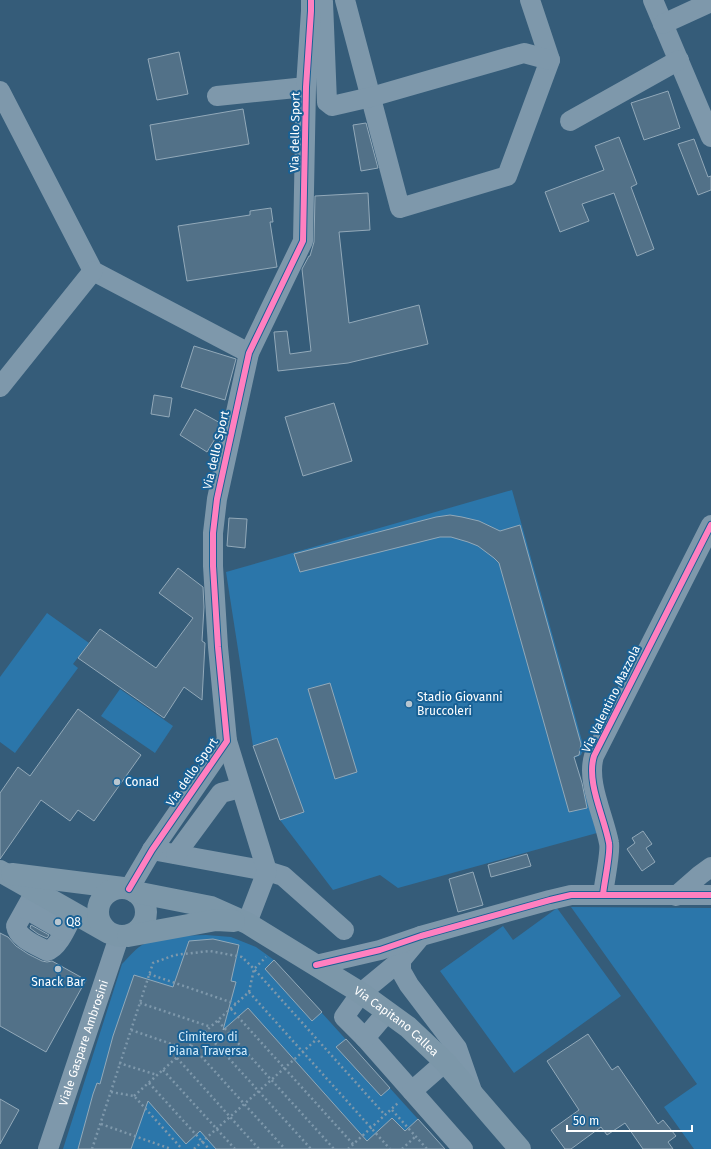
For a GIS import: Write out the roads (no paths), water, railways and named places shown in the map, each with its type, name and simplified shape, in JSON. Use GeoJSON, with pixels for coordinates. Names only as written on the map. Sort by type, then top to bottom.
{"type":"FeatureCollection","features":[{"type":"Feature","properties":{"kind":"main road","name":"Via Capitano Callea"},"geometry":{"type":"LineString","coordinates":[[1,872],[130,890],[210,907],[247,923],[361,994],[408,1027],[445,1062],[520,1149]]}},
{"type":"Feature","properties":{"kind":"main road"},"geometry":{"type":"LineString","coordinates":[[1,872],[27,907],[65,929],[119,936],[134,934],[139,930],[144,924],[146,910],[144,902],[140,896],[130,890],[118,888],[104,895],[98,909],[98,917],[100,924],[105,930],[119,936],[216,920],[247,923]]}},
{"type":"Feature","properties":{"kind":"street","name":"Via dello Sport"},"geometry":{"type":"LineString","coordinates":[[130,890],[152,850],[227,741],[218,647],[213,566],[213,533],[217,498],[250,352],[303,241],[306,87],[311,0]]}},
{"type":"Feature","properties":{"kind":"street"},"geometry":{"type":"LineString","coordinates":[[323,0],[327,102],[332,106],[371,97],[524,53],[550,60]]}},
{"type":"Feature","properties":{"kind":"street"},"geometry":{"type":"LineString","coordinates":[[345,0],[400,208],[507,176],[550,60],[530,0]]}},
{"type":"Feature","properties":{"kind":"street"},"geometry":{"type":"LineString","coordinates":[[653,0],[679,60],[704,99],[711,137]]}},
{"type":"Feature","properties":{"kind":"street"},"geometry":{"type":"LineString","coordinates":[[663,24],[711,2]]}},
{"type":"Feature","properties":{"kind":"street"},"geometry":{"type":"LineString","coordinates":[[570,121],[679,60]]}},
{"type":"Feature","properties":{"kind":"street"},"geometry":{"type":"LineString","coordinates":[[218,96],[306,87]]}},
{"type":"Feature","properties":{"kind":"street"},"geometry":{"type":"LineString","coordinates":[[0,91],[93,271],[250,352]]}},
{"type":"Feature","properties":{"kind":"street"},"geometry":{"type":"LineString","coordinates":[[0,387],[93,271]]}},
{"type":"Feature","properties":{"kind":"street","name":"Via Valentino Mazzola"},"geometry":{"type":"LineString","coordinates":[[603,895],[610,845],[592,777],[592,763],[594,756],[710,530]]}},
{"type":"Feature","properties":{"kind":"street"},"geometry":{"type":"LineString","coordinates":[[227,741],[240,788],[267,871],[247,923]]}},
{"type":"Feature","properties":{"kind":"street"},"geometry":{"type":"LineString","coordinates":[[176,854],[221,793],[240,788]]}},
{"type":"Feature","properties":{"kind":"street"},"geometry":{"type":"LineString","coordinates":[[152,850],[267,871],[283,876],[344,930]]}},
{"type":"Feature","properties":{"kind":"street"},"geometry":{"type":"LineString","coordinates":[[676,896],[711,867]]}},
{"type":"Feature","properties":{"kind":"street"},"geometry":{"type":"LineString","coordinates":[[316,965],[380,950],[421,936],[560,897],[582,894],[676,896],[711,895]]}},
{"type":"Feature","properties":{"kind":"street"},"geometry":{"type":"LineString","coordinates":[[27,907],[16,926],[20,936],[47,951],[51,950],[65,929]]}},
{"type":"Feature","properties":{"kind":"street","name":"Viale Gaspare Ambrosini"},"geometry":{"type":"LineString","coordinates":[[48,1149],[119,936]]}},
{"type":"Feature","properties":{"kind":"street"},"geometry":{"type":"LineString","coordinates":[[421,936],[400,960],[361,994],[344,1017],[365,1038],[463,1149]]}},
{"type":"Feature","properties":{"kind":"street"},"geometry":{"type":"LineString","coordinates":[[361,994],[362,978],[371,961],[380,950]]}},
{"type":"Feature","properties":{"kind":"street"},"geometry":{"type":"LineString","coordinates":[[400,960],[401,971],[409,985],[457,1048],[472,1093]]}},
{"type":"Feature","properties":{"kind":"street"},"geometry":{"type":"LineString","coordinates":[[365,1038],[387,1012]]}},
{"type":"Feature","properties":{"kind":"street"},"geometry":{"type":"LineString","coordinates":[[412,1091],[445,1062]]}},
{"type":"Feature","properties":{"kind":"place","name":"Stadio Giovanni Bruccoleri"},"geometry":{"type":"Point","coordinates":[409,704]}},
{"type":"Feature","properties":{"kind":"place","name":"Conad"},"geometry":{"type":"Point","coordinates":[117,782]}},
{"type":"Feature","properties":{"kind":"place","name":"Q8"},"geometry":{"type":"Point","coordinates":[58,922]}},
{"type":"Feature","properties":{"kind":"place","name":"Snack Bar"},"geometry":{"type":"Point","coordinates":[58,969]}},
{"type":"Feature","properties":{"kind":"park label","name":"Cimitero di Piana Traversa"},"geometry":{"type":"Point","coordinates":[208,1044]}}]}
